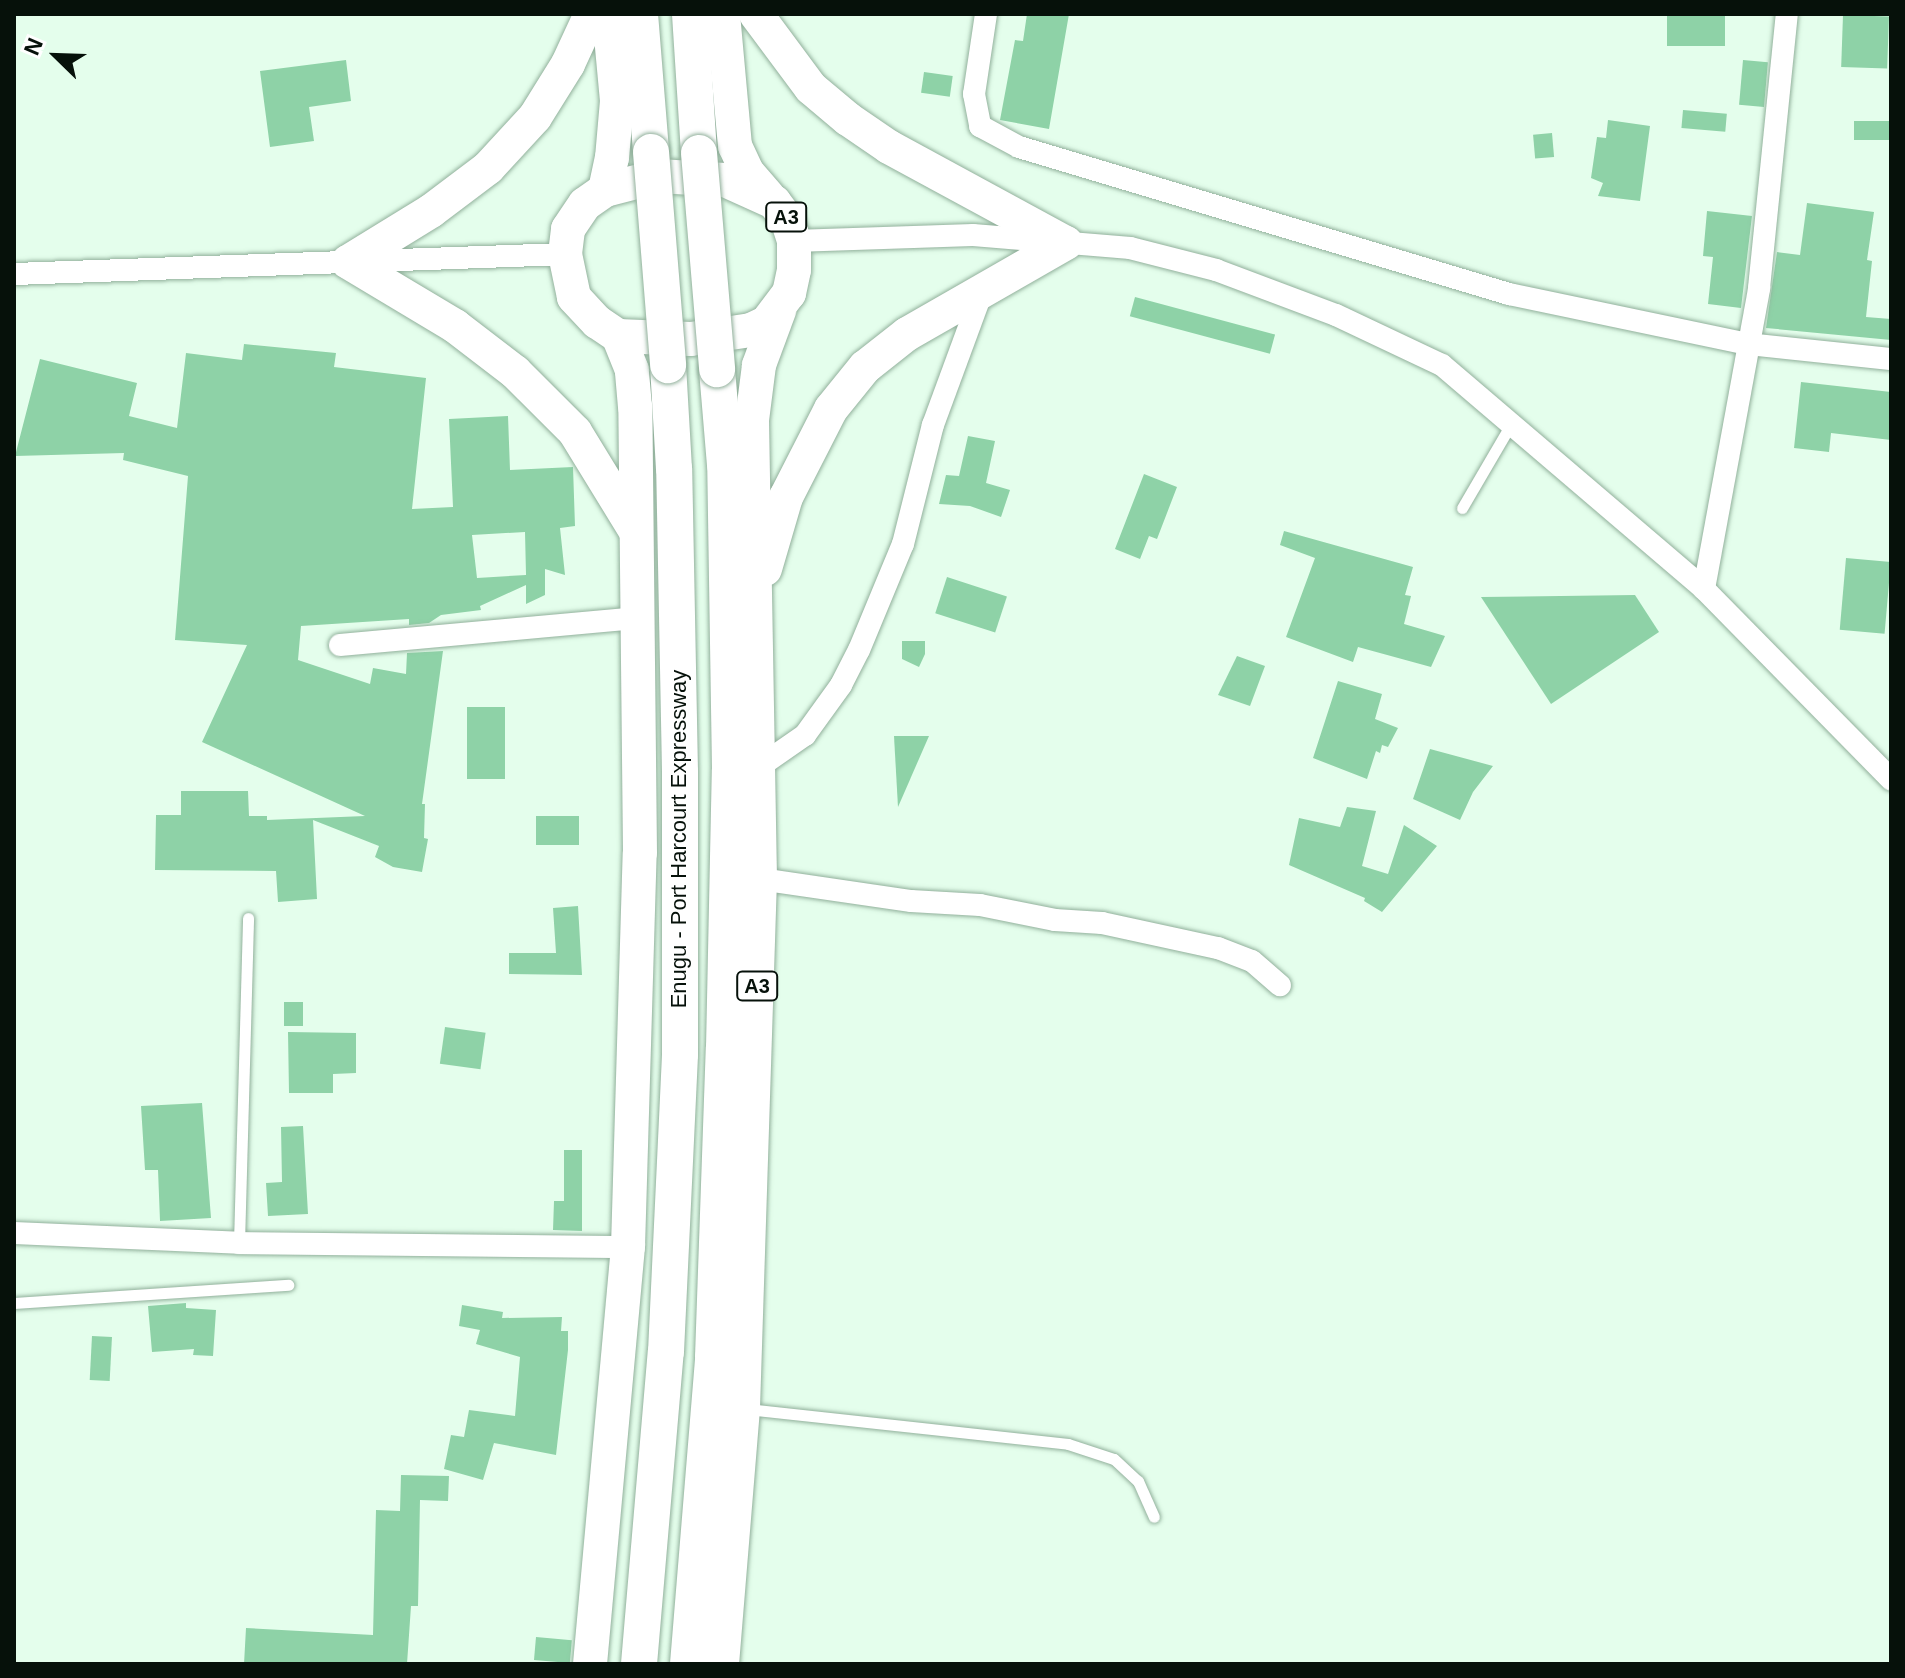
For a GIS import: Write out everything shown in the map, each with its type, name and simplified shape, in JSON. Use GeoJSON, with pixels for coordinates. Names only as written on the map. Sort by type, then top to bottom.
{"type":"FeatureCollection","features":[{"type":"Feature","properties":{"kind":"highway","name":"Enugu - Port Harcourt Expressway"},"geometry":{"type":"LineString","coordinates":[[639,1664],[666,1352],[680,1054],[680,772],[674,469],[640,14]]}},
{"type":"Feature","properties":{"kind":"highway","name":"Enugu - Port Harcourt Expressway"},"geometry":{"type":"LineString","coordinates":[[688,1664],[713,1357],[730,770],[725,465],[690,14]]}},
{"type":"Feature","properties":{"kind":"highway"},"geometry":{"type":"LineString","coordinates":[[671,1247],[717,1247]]}},
{"type":"Feature","properties":{"kind":"main road"},"geometry":{"type":"LineString","coordinates":[[591,14],[568,64],[535,117],[488,168],[431,211],[348,262],[455,326],[515,372],[575,432],[635,531]]}},
{"type":"Feature","properties":{"kind":"main road"},"geometry":{"type":"LineString","coordinates":[[605,190],[612,158],[617,101],[609,14]]}},
{"type":"Feature","properties":{"kind":"main road","name":"A3"},"geometry":{"type":"LineString","coordinates":[[722,1664],[743,1408],[760,879],[756,769],[754,398],[761,356],[789,293],[794,270],[794,241],[787,219],[747,172],[735,146],[723,14]]}},
{"type":"Feature","properties":{"kind":"main road"},"geometry":{"type":"LineString","coordinates":[[756,14],[811,88],[848,119],[889,147],[1066,243]]}},
{"type":"Feature","properties":{"kind":"main road","name":"A3"},"geometry":{"type":"LineString","coordinates":[[618,336],[597,322],[574,297],[565,254],[568,229],[585,204],[605,190],[659,176],[725,180],[774,202]]}},
{"type":"Feature","properties":{"kind":"main road"},"geometry":{"type":"LineString","coordinates":[[755,600],[786,497],[831,409],[865,367],[907,334],[1066,243]]}},
{"type":"Feature","properties":{"kind":"main road"},"geometry":{"type":"LineString","coordinates":[[618,336],[691,339],[726,336],[751,330],[779,311]]}},
{"type":"Feature","properties":{"kind":"main road","name":"Enugu - Port Harcourt Expressway"},"geometry":{"type":"LineString","coordinates":[[590,1664],[628,1247],[640,853],[634,395],[632,370],[618,336]]}},
{"type":"Feature","properties":{"kind":"street"},"geometry":{"type":"LineString","coordinates":[[986,14],[974,94],[980,126],[1019,147],[1509,294],[1748,344],[1891,359]]}},
{"type":"Feature","properties":{"kind":"street"},"geometry":{"type":"LineString","coordinates":[[1704,589],[1759,288],[1787,14]]}},
{"type":"Feature","properties":{"kind":"street"},"geometry":{"type":"LineString","coordinates":[[794,241],[973,235],[1130,248],[1201,266],[1336,315],[1442,365],[1704,589],[1891,779]]}},
{"type":"Feature","properties":{"kind":"street"},"geometry":{"type":"LineString","coordinates":[[14,274],[565,254]]}},
{"type":"Feature","properties":{"kind":"street"},"geometry":{"type":"LineString","coordinates":[[756,769],[805,735],[841,685],[859,650],[903,544],[933,425],[983,289]]}},
{"type":"Feature","properties":{"kind":"street"},"geometry":{"type":"LineString","coordinates":[[340,645],[636,618]]}},
{"type":"Feature","properties":{"kind":"street"},"geometry":{"type":"LineString","coordinates":[[760,879],[911,901],[980,905],[1055,920],[1102,923],[1218,948],[1252,961],[1280,985]]}},
{"type":"Feature","properties":{"kind":"street"},"geometry":{"type":"LineString","coordinates":[[14,1233],[239,1243],[628,1247]]}},
{"type":"Feature","properties":{"kind":"lane"},"geometry":{"type":"LineString","coordinates":[[1462,508],[1511,424]]}},
{"type":"Feature","properties":{"kind":"lane"},"geometry":{"type":"LineString","coordinates":[[239,1243],[248,918]]}},
{"type":"Feature","properties":{"kind":"lane"},"geometry":{"type":"LineString","coordinates":[[14,1303],[288,1285]]}},
{"type":"Feature","properties":{"kind":"lane"},"geometry":{"type":"LineString","coordinates":[[743,1408],[1068,1444],[1114,1459],[1138,1481],[1154,1517]]}},
{"type":"Feature","properties":{"kind":"building"},"geometry":{"type":"Polygon","coordinates":[[[1027,14],[1069,14],[1049,129],[1000,120],[1015,40],[1023,41],[1027,14]]]}},
{"type":"Feature","properties":{"kind":"building"},"geometry":{"type":"Polygon","coordinates":[[[1667,14],[1725,14],[1725,46],[1667,46],[1667,14]]]}},
{"type":"Feature","properties":{"kind":"building"},"geometry":{"type":"Polygon","coordinates":[[[1843,15],[1889,17],[1887,69],[1841,67],[1843,15]]]}},
{"type":"Feature","properties":{"kind":"building"},"geometry":{"type":"Polygon","coordinates":[[[346,60],[351,101],[309,107],[314,141],[270,147],[260,71],[346,60]]]}},
{"type":"Feature","properties":{"kind":"building"},"geometry":{"type":"Polygon","coordinates":[[[1743,60],[1768,62],[1764,107],[1739,105],[1743,60]]]}},
{"type":"Feature","properties":{"kind":"building"},"geometry":{"type":"Polygon","coordinates":[[[924,72],[953,76],[950,97],[921,93],[924,72]]]}},
{"type":"Feature","properties":{"kind":"building"},"geometry":{"type":"Polygon","coordinates":[[[1683,110],[1727,114],[1725,132],[1681,128],[1683,110]]]}},
{"type":"Feature","properties":{"kind":"building"},"geometry":{"type":"Polygon","coordinates":[[[1608,120],[1650,126],[1640,201],[1598,196],[1603,183],[1591,178],[1597,137],[1606,138],[1608,120]]]}},
{"type":"Feature","properties":{"kind":"building"},"geometry":{"type":"Polygon","coordinates":[[[1854,121],[1891,121],[1891,140],[1854,140],[1854,121]]]}},
{"type":"Feature","properties":{"kind":"building"},"geometry":{"type":"Polygon","coordinates":[[[1552,133],[1554,157],[1535,159],[1533,135],[1552,133]]]}},
{"type":"Feature","properties":{"kind":"building"},"geometry":{"type":"Polygon","coordinates":[[[1807,203],[1874,212],[1867,260],[1872,261],[1866,317],[1891,319],[1891,340],[1766,328],[1777,252],[1800,255],[1807,203]]]}},
{"type":"Feature","properties":{"kind":"building"},"geometry":{"type":"Polygon","coordinates":[[[1707,211],[1752,216],[1741,308],[1708,304],[1713,257],[1703,256],[1707,211]]]}},
{"type":"Feature","properties":{"kind":"building"},"geometry":{"type":"Polygon","coordinates":[[[1135,297],[1275,335],[1270,354],[1130,316],[1135,297]]]}},
{"type":"Feature","properties":{"kind":"building"},"geometry":{"type":"Polygon","coordinates":[[[244,344],[336,353],[334,367],[426,378],[412,509],[453,507],[449,419],[508,416],[510,470],[573,467],[575,526],[560,528],[565,575],[545,569],[545,595],[526,604],[526,585],[480,606],[481,610],[441,615],[429,623],[409,625],[409,619],[301,626],[298,660],[370,684],[373,668],[406,674],[407,653],[443,651],[422,804],[425,804],[424,838],[428,839],[422,872],[393,867],[375,857],[379,846],[313,820],[317,899],[278,902],[276,871],[155,870],[156,815],[181,815],[181,791],[248,791],[249,816],[267,816],[267,820],[365,816],[202,742],[247,645],[175,640],[188,476],[123,460],[124,453],[15,456],[40,359],[137,383],[129,416],[177,428],[186,353],[242,360],[244,344]],[[525,532],[472,535],[477,578],[526,575],[525,532]]]}},
{"type":"Feature","properties":{"kind":"building"},"geometry":{"type":"Polygon","coordinates":[[[1801,382],[1891,392],[1891,440],[1831,433],[1829,452],[1794,448],[1801,382]]]}},
{"type":"Feature","properties":{"kind":"building"},"geometry":{"type":"Polygon","coordinates":[[[968,436],[995,441],[986,483],[1010,490],[1001,517],[970,506],[939,504],[946,475],[959,476],[968,436]]]}},
{"type":"Feature","properties":{"kind":"building"},"geometry":{"type":"Polygon","coordinates":[[[1144,474],[1177,487],[1157,539],[1149,536],[1140,559],[1115,549],[1144,474]]]}},
{"type":"Feature","properties":{"kind":"building"},"geometry":{"type":"Polygon","coordinates":[[[1284,531],[1413,567],[1405,595],[1411,596],[1404,624],[1445,636],[1431,667],[1358,647],[1353,662],[1286,637],[1315,558],[1280,545],[1284,531]]]}},
{"type":"Feature","properties":{"kind":"building"},"geometry":{"type":"Polygon","coordinates":[[[1846,558],[1891,562],[1885,634],[1840,630],[1846,558]]]}},
{"type":"Feature","properties":{"kind":"building"},"geometry":{"type":"Polygon","coordinates":[[[947,577],[1007,596],[995,633],[935,613],[947,577]]]}},
{"type":"Feature","properties":{"kind":"building"},"geometry":{"type":"Polygon","coordinates":[[[1635,595],[1659,632],[1551,704],[1481,597],[1635,595]]]}},
{"type":"Feature","properties":{"kind":"building"},"geometry":{"type":"Polygon","coordinates":[[[902,641],[925,641],[925,654],[919,667],[902,659],[902,641]]]}},
{"type":"Feature","properties":{"kind":"building"},"geometry":{"type":"Polygon","coordinates":[[[1237,656],[1265,666],[1250,706],[1218,695],[1237,656]]]}},
{"type":"Feature","properties":{"kind":"building"},"geometry":{"type":"Polygon","coordinates":[[[1338,681],[1382,694],[1375,719],[1398,728],[1388,747],[1382,745],[1380,753],[1376,751],[1367,779],[1313,758],[1338,681]]]}},
{"type":"Feature","properties":{"kind":"building"},"geometry":{"type":"Polygon","coordinates":[[[467,707],[505,707],[505,779],[467,779],[467,707]]]}},
{"type":"Feature","properties":{"kind":"building"},"geometry":{"type":"Polygon","coordinates":[[[894,736],[929,736],[898,807],[894,736]]]}},
{"type":"Feature","properties":{"kind":"building"},"geometry":{"type":"Polygon","coordinates":[[[1430,749],[1493,766],[1473,792],[1460,820],[1413,799],[1430,749]]]}},
{"type":"Feature","properties":{"kind":"building"},"geometry":{"type":"Polygon","coordinates":[[[1347,807],[1376,811],[1362,866],[1388,874],[1404,825],[1437,846],[1382,912],[1364,901],[1365,898],[1289,865],[1299,818],[1340,827],[1347,807]]]}},
{"type":"Feature","properties":{"kind":"building"},"geometry":{"type":"Polygon","coordinates":[[[536,816],[579,816],[579,845],[536,845],[536,816]]]}},
{"type":"Feature","properties":{"kind":"building"},"geometry":{"type":"Polygon","coordinates":[[[578,906],[582,975],[509,974],[509,953],[556,953],[553,908],[578,906]]]}},
{"type":"Feature","properties":{"kind":"building"},"geometry":{"type":"Polygon","coordinates":[[[284,1002],[303,1002],[303,1026],[284,1026],[284,1002]]]}},
{"type":"Feature","properties":{"kind":"building"},"geometry":{"type":"Polygon","coordinates":[[[445,1027],[486,1033],[480,1069],[440,1064],[445,1027]]]}},
{"type":"Feature","properties":{"kind":"building"},"geometry":{"type":"Polygon","coordinates":[[[288,1032],[356,1033],[356,1073],[333,1074],[333,1093],[289,1093],[288,1032]]]}},
{"type":"Feature","properties":{"kind":"building"},"geometry":{"type":"Polygon","coordinates":[[[202,1103],[211,1218],[160,1221],[158,1170],[145,1170],[141,1106],[202,1103]]]}},
{"type":"Feature","properties":{"kind":"building"},"geometry":{"type":"Polygon","coordinates":[[[303,1126],[308,1214],[268,1216],[266,1183],[282,1182],[281,1127],[303,1126]]]}},
{"type":"Feature","properties":{"kind":"building"},"geometry":{"type":"Polygon","coordinates":[[[564,1150],[582,1150],[582,1231],[553,1230],[554,1201],[564,1201],[564,1150]]]}},
{"type":"Feature","properties":{"kind":"building"},"geometry":{"type":"Polygon","coordinates":[[[186,1303],[186,1308],[216,1310],[213,1356],[193,1355],[194,1349],[152,1352],[148,1306],[186,1303]]]}},
{"type":"Feature","properties":{"kind":"building"},"geometry":{"type":"Polygon","coordinates":[[[462,1305],[503,1312],[502,1318],[562,1317],[561,1331],[568,1331],[568,1350],[556,1455],[494,1443],[483,1480],[444,1469],[451,1435],[464,1437],[469,1410],[515,1416],[520,1357],[476,1344],[480,1330],[459,1326],[462,1305]]]}},
{"type":"Feature","properties":{"kind":"building"},"geometry":{"type":"Polygon","coordinates":[[[92,1336],[112,1337],[110,1381],[90,1380],[92,1336]]]}},
{"type":"Feature","properties":{"kind":"building"},"geometry":{"type":"Polygon","coordinates":[[[401,1475],[449,1476],[448,1501],[420,1500],[418,1606],[411,1606],[407,1664],[244,1664],[246,1628],[373,1635],[376,1510],[400,1511],[401,1475]]]}},
{"type":"Feature","properties":{"kind":"building"},"geometry":{"type":"Polygon","coordinates":[[[536,1637],[572,1640],[570,1663],[534,1660],[536,1637]]]}}]}
